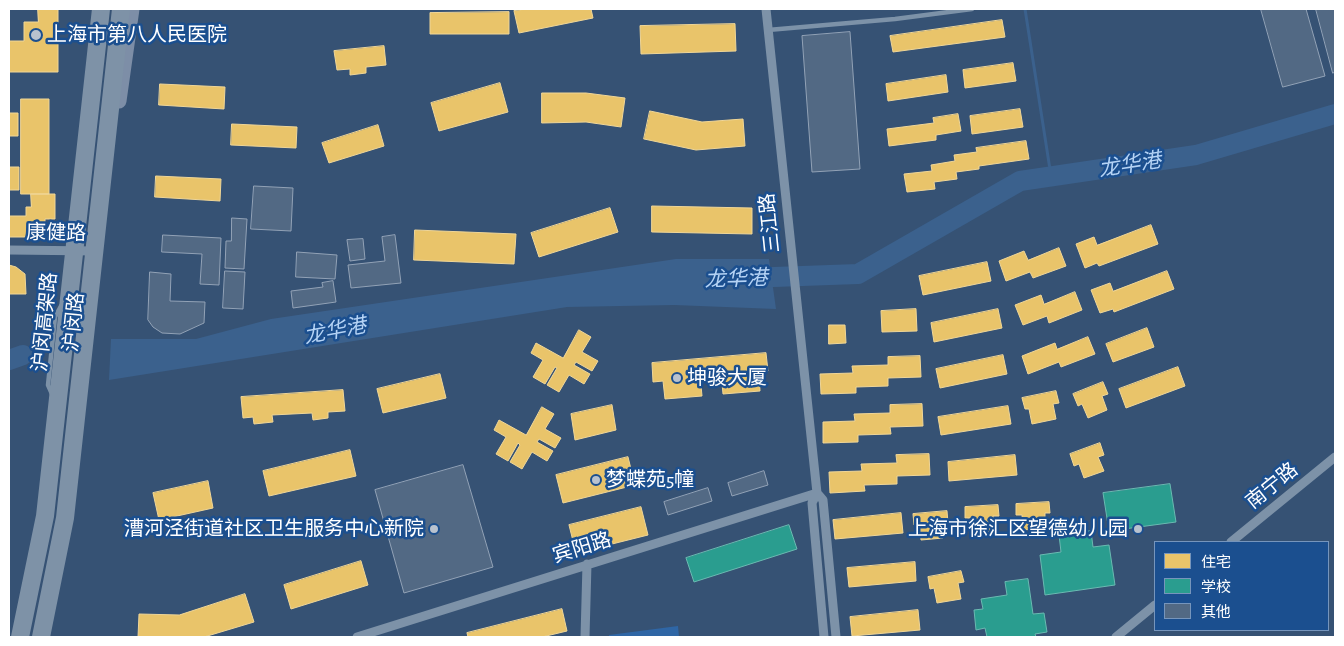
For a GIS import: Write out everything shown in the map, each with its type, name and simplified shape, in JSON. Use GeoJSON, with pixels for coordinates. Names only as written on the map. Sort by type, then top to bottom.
{"type":"FeatureCollection","features":[{"type":"Feature","properties":{"kind":"highway","name":"沪闵高架路"},"geometry":{"type":"LineString","coordinates":[[20,637],[45,516],[101,9]]}},
{"type":"Feature","properties":{"kind":"highway","name":"沪闵高架路"},"geometry":{"type":"LineString","coordinates":[[40,637],[65,518],[121,9]]}},
{"type":"Feature","properties":{"kind":"main road","name":"沪闵路"},"geometry":{"type":"LineString","coordinates":[[16,637],[40,513],[94,9]]}},
{"type":"Feature","properties":{"kind":"main road","name":"沪闵路"},"geometry":{"type":"LineString","coordinates":[[50,637],[74,520],[102,251],[132,9]]}},
{"type":"Feature","properties":{"kind":"street","name":"三江路"},"geometry":{"type":"LineString","coordinates":[[766,9],[817,493],[812,503],[824,637]]}},
{"type":"Feature","properties":{"kind":"street","name":"康健路"},"geometry":{"type":"LineString","coordinates":[[9,250],[102,251]]}},
{"type":"Feature","properties":{"kind":"street","name":"南宁路"},"geometry":{"type":"LineString","coordinates":[[1232,541],[1335,457]]}},
{"type":"Feature","properties":{"kind":"street","name":"三江路"},"geometry":{"type":"LineString","coordinates":[[817,493],[823,500],[836,637]]}},
{"type":"Feature","properties":{"kind":"street","name":"宾阳路"},"geometry":{"type":"LineString","coordinates":[[357,637],[817,493]]}},
{"type":"Feature","properties":{"kind":"street"},"geometry":{"type":"LineString","coordinates":[[585,637],[587,564]]}},
{"type":"Feature","properties":{"kind":"street"},"geometry":{"type":"LineString","coordinates":[[1116,637],[1154,606]]}},
{"type":"Feature","properties":{"kind":"lane"},"geometry":{"type":"LineString","coordinates":[[768,30],[895,19],[972,9]]}},
{"type":"Feature","properties":{"kind":"shaded area"},"geometry":{"type":"Polygon","coordinates":[[[678,626],[679,637],[609,637],[609,635],[678,626]]]}},
{"type":"Feature","properties":{"kind":"water"},"geometry":{"type":"Polygon","coordinates":[[[676,259],[769,259],[776,309],[674,305],[567,307],[109,380],[111,339],[196,339],[271,319],[676,259]]]}},
{"type":"Feature","properties":{"kind":"building: 住宅","name":"上海市第八人民医院"},"geometry":{"type":"Polygon","coordinates":[[[38,9],[58,9],[58,72],[9,72],[9,41],[24,41],[24,22],[38,22],[38,9]]]}},
{"type":"Feature","properties":{"kind":"building: 住宅"},"geometry":{"type":"Polygon","coordinates":[[[526,9],[591,9],[593,18],[519,33],[514,11],[526,9]]]}},
{"type":"Feature","properties":{"kind":"building: 住宅"},"geometry":{"type":"Polygon","coordinates":[[[509,12],[509,34],[430,34],[430,13],[509,12]]]}},
{"type":"Feature","properties":{"kind":"building: 住宅"},"geometry":{"type":"Polygon","coordinates":[[[1002,20],[1005,37],[893,52],[890,36],[1002,20]]]}},
{"type":"Feature","properties":{"kind":"building: 住宅"},"geometry":{"type":"Polygon","coordinates":[[[735,24],[736,51],[641,54],[640,26],[735,24]]]}},
{"type":"Feature","properties":{"kind":"building: 住宅"},"geometry":{"type":"Polygon","coordinates":[[[384,46],[386,65],[366,67],[366,73],[350,75],[350,69],[337,70],[334,51],[384,46]]]}},
{"type":"Feature","properties":{"kind":"building: 住宅"},"geometry":{"type":"Polygon","coordinates":[[[1013,63],[1016,81],[965,88],[963,70],[1013,63]]]}},
{"type":"Feature","properties":{"kind":"building: 住宅"},"geometry":{"type":"Polygon","coordinates":[[[946,75],[948,92],[888,101],[886,84],[946,75]]]}},
{"type":"Feature","properties":{"kind":"building: 住宅"},"geometry":{"type":"Polygon","coordinates":[[[500,83],[508,112],[439,131],[431,103],[500,83]]]}},
{"type":"Feature","properties":{"kind":"building: 住宅"},"geometry":{"type":"Polygon","coordinates":[[[160,84],[225,87],[224,109],[159,105],[160,84]]]}},
{"type":"Feature","properties":{"kind":"building: 住宅"},"geometry":{"type":"Polygon","coordinates":[[[542,93],[586,93],[625,98],[621,127],[586,122],[542,123],[542,93]]]}},
{"type":"Feature","properties":{"kind":"building: 住宅"},"geometry":{"type":"Polygon","coordinates":[[[21,99],[49,99],[49,194],[21,194],[21,99]]]}},
{"type":"Feature","properties":{"kind":"building: 住宅"},"geometry":{"type":"Polygon","coordinates":[[[1020,109],[1023,127],[972,134],[970,116],[1020,109]]]}},
{"type":"Feature","properties":{"kind":"building: 住宅"},"geometry":{"type":"Polygon","coordinates":[[[650,111],[702,122],[743,119],[745,146],[696,150],[644,139],[650,111]]]}},
{"type":"Feature","properties":{"kind":"building: 住宅"},"geometry":{"type":"Polygon","coordinates":[[[9,113],[18,113],[18,136],[9,136],[9,113]]]}},
{"type":"Feature","properties":{"kind":"building: 住宅"},"geometry":{"type":"Polygon","coordinates":[[[958,114],[961,131],[936,135],[936,140],[889,146],[887,129],[934,123],[933,118],[958,114]]]}},
{"type":"Feature","properties":{"kind":"building: 住宅"},"geometry":{"type":"Polygon","coordinates":[[[232,124],[297,127],[296,148],[231,145],[232,124]]]}},
{"type":"Feature","properties":{"kind":"building: 住宅"},"geometry":{"type":"Polygon","coordinates":[[[378,125],[384,146],[329,163],[322,143],[378,125]]]}},
{"type":"Feature","properties":{"kind":"building: 住宅"},"geometry":{"type":"Polygon","coordinates":[[[1026,141],[1029,159],[979,166],[979,169],[956,172],[957,179],[934,182],[935,189],[907,192],[904,174],[932,171],[931,165],[955,161],[954,155],[977,152],[976,148],[1026,141]]]}},
{"type":"Feature","properties":{"kind":"building: 住宅"},"geometry":{"type":"Polygon","coordinates":[[[9,167],[19,167],[19,190],[9,190],[9,167]]]}},
{"type":"Feature","properties":{"kind":"building: 住宅"},"geometry":{"type":"Polygon","coordinates":[[[156,176],[221,179],[220,201],[155,197],[156,176]]]}},
{"type":"Feature","properties":{"kind":"building: 住宅"},"geometry":{"type":"Polygon","coordinates":[[[31,194],[55,194],[55,219],[45,219],[45,231],[31,231],[31,237],[9,237],[9,216],[26,216],[26,207],[31,207],[31,194]]]}},
{"type":"Feature","properties":{"kind":"building: 住宅"},"geometry":{"type":"Polygon","coordinates":[[[652,206],[752,208],[752,234],[652,232],[652,206]]]}},
{"type":"Feature","properties":{"kind":"building: 住宅"},"geometry":{"type":"Polygon","coordinates":[[[610,208],[618,232],[539,257],[531,233],[610,208]]]}},
{"type":"Feature","properties":{"kind":"building: 住宅"},"geometry":{"type":"Polygon","coordinates":[[[1151,225],[1158,244],[1099,266],[1097,263],[1085,268],[1076,244],[1094,237],[1097,245],[1151,225]]]}},
{"type":"Feature","properties":{"kind":"building: 住宅"},"geometry":{"type":"Polygon","coordinates":[[[415,230],[516,234],[514,264],[414,260],[415,230]]]}},
{"type":"Feature","properties":{"kind":"building: 住宅"},"geometry":{"type":"Polygon","coordinates":[[[1059,248],[1066,266],[1033,278],[1030,272],[1006,281],[999,261],[1024,251],[1028,260],[1059,248]]]}},
{"type":"Feature","properties":{"kind":"building: 住宅"},"geometry":{"type":"Polygon","coordinates":[[[987,262],[991,281],[923,295],[919,276],[987,262]]]}},
{"type":"Feature","properties":{"kind":"building: 住宅"},"geometry":{"type":"Polygon","coordinates":[[[9,265],[16,267],[25,274],[26,294],[9,294],[9,265]]]}},
{"type":"Feature","properties":{"kind":"building: 住宅"},"geometry":{"type":"Polygon","coordinates":[[[1167,271],[1174,289],[1114,312],[1113,309],[1100,313],[1091,290],[1110,283],[1113,291],[1167,271]]]}},
{"type":"Feature","properties":{"kind":"building: 住宅"},"geometry":{"type":"Polygon","coordinates":[[[1075,292],[1082,310],[1049,323],[1047,316],[1023,325],[1015,305],[1041,295],[1044,304],[1075,292]]]}},
{"type":"Feature","properties":{"kind":"building: 住宅"},"geometry":{"type":"Polygon","coordinates":[[[916,309],[917,331],[882,332],[881,311],[916,309]]]}},
{"type":"Feature","properties":{"kind":"building: 住宅"},"geometry":{"type":"Polygon","coordinates":[[[998,309],[1002,328],[934,342],[931,323],[998,309]]]}},
{"type":"Feature","properties":{"kind":"building: 住宅"},"geometry":{"type":"Polygon","coordinates":[[[829,325],[845,325],[846,343],[829,344],[829,325]]]}},
{"type":"Feature","properties":{"kind":"building: 住宅"},"geometry":{"type":"Polygon","coordinates":[[[1147,328],[1154,347],[1113,362],[1106,344],[1147,328]]]}},
{"type":"Feature","properties":{"kind":"building: 住宅"},"geometry":{"type":"Polygon","coordinates":[[[579,330],[591,337],[582,352],[598,361],[592,371],[576,362],[574,365],[590,374],[584,384],[569,375],[559,392],[547,385],[557,368],[555,367],[545,384],[533,377],[543,360],[531,353],[536,343],[563,358],[579,330]]]}},
{"type":"Feature","properties":{"kind":"building: 住宅"},"geometry":{"type":"Polygon","coordinates":[[[1088,337],[1095,354],[1061,367],[1059,362],[1028,374],[1022,356],[1055,343],[1057,349],[1088,337]]]}},
{"type":"Feature","properties":{"kind":"building: 住宅","name":"坤骏大厦"},"geometry":{"type":"Polygon","coordinates":[[[766,353],[768,371],[759,372],[760,391],[723,394],[721,373],[700,375],[702,396],[665,399],[663,381],[653,382],[652,363],[766,353]]]}},
{"type":"Feature","properties":{"kind":"building: 住宅"},"geometry":{"type":"Polygon","coordinates":[[[1003,355],[1007,374],[940,388],[936,369],[1003,355]]]}},
{"type":"Feature","properties":{"kind":"building: 住宅"},"geometry":{"type":"Polygon","coordinates":[[[920,356],[921,377],[888,378],[888,386],[856,387],[856,393],[821,394],[820,374],[853,373],[852,366],[888,365],[888,357],[920,356]]]}},
{"type":"Feature","properties":{"kind":"building: 住宅"},"geometry":{"type":"Polygon","coordinates":[[[1178,367],[1185,386],[1126,408],[1119,389],[1178,367]]]}},
{"type":"Feature","properties":{"kind":"building: 住宅"},"geometry":{"type":"Polygon","coordinates":[[[440,374],[446,398],[383,413],[377,389],[440,374]]]}},
{"type":"Feature","properties":{"kind":"building: 住宅"},"geometry":{"type":"Polygon","coordinates":[[[1103,382],[1108,394],[1102,396],[1107,410],[1088,418],[1082,404],[1078,406],[1073,394],[1103,382]]]}},
{"type":"Feature","properties":{"kind":"building: 住宅"},"geometry":{"type":"Polygon","coordinates":[[[343,390],[345,411],[328,412],[328,418],[313,420],[312,413],[272,415],[273,422],[254,424],[253,417],[243,418],[241,397],[343,390]]]}},
{"type":"Feature","properties":{"kind":"building: 住宅"},"geometry":{"type":"Polygon","coordinates":[[[1056,391],[1059,403],[1053,404],[1056,419],[1032,424],[1029,409],[1025,409],[1022,398],[1056,391]]]}},
{"type":"Feature","properties":{"kind":"building: 住宅"},"geometry":{"type":"Polygon","coordinates":[[[922,404],[923,426],[890,427],[891,434],[858,435],[858,442],[823,443],[823,422],[855,421],[854,414],[890,413],[890,405],[922,404]]]}},
{"type":"Feature","properties":{"kind":"building: 住宅"},"geometry":{"type":"Polygon","coordinates":[[[612,405],[616,430],[575,440],[571,414],[612,405]]]}},
{"type":"Feature","properties":{"kind":"building: 住宅"},"geometry":{"type":"Polygon","coordinates":[[[1008,406],[1011,424],[941,435],[938,417],[1008,406]]]}},
{"type":"Feature","properties":{"kind":"building: 住宅"},"geometry":{"type":"Polygon","coordinates":[[[542,407],[554,414],[545,429],[561,438],[555,448],[539,439],[537,442],[553,451],[547,461],[532,452],[522,469],[510,462],[520,445],[518,443],[508,461],[496,454],[506,437],[494,430],[499,420],[526,435],[542,407]]]}},
{"type":"Feature","properties":{"kind":"building: 住宅"},"geometry":{"type":"Polygon","coordinates":[[[1100,443],[1104,455],[1098,457],[1104,471],[1084,478],[1079,464],[1074,466],[1070,454],[1100,443]]]}},
{"type":"Feature","properties":{"kind":"building: 住宅"},"geometry":{"type":"Polygon","coordinates":[[[350,450],[356,476],[269,496],[263,471],[350,450]]]}},
{"type":"Feature","properties":{"kind":"building: 住宅"},"geometry":{"type":"Polygon","coordinates":[[[929,454],[930,475],[897,476],[897,484],[864,485],[865,491],[830,493],[829,472],[862,471],[861,464],[897,463],[896,455],[929,454]]]}},
{"type":"Feature","properties":{"kind":"building: 住宅"},"geometry":{"type":"Polygon","coordinates":[[[1015,455],[1017,475],[949,481],[948,462],[1015,455]]]}},
{"type":"Feature","properties":{"kind":"building: 住宅","name":"梦蝶苑5幢"},"geometry":{"type":"Polygon","coordinates":[[[628,457],[635,485],[563,503],[556,475],[628,457]]]}},
{"type":"Feature","properties":{"kind":"building: 住宅"},"geometry":{"type":"Polygon","coordinates":[[[208,481],[213,508],[159,520],[153,493],[208,481]]]}},
{"type":"Feature","properties":{"kind":"building: 住宅"},"geometry":{"type":"Polygon","coordinates":[[[1049,502],[1050,513],[1045,513],[1045,528],[1023,530],[1022,515],[1016,515],[1016,504],[1049,502]]]}},
{"type":"Feature","properties":{"kind":"building: 住宅"},"geometry":{"type":"Polygon","coordinates":[[[998,505],[999,516],[993,516],[994,532],[972,533],[971,518],[965,518],[965,507],[998,505]]]}},
{"type":"Feature","properties":{"kind":"building: 住宅"},"geometry":{"type":"Polygon","coordinates":[[[641,507],[648,535],[576,553],[569,525],[641,507]]]}},
{"type":"Feature","properties":{"kind":"building: 住宅"},"geometry":{"type":"Polygon","coordinates":[[[947,511],[948,523],[942,523],[943,538],[921,540],[920,524],[914,525],[913,514],[947,511]]]}},
{"type":"Feature","properties":{"kind":"building: 住宅"},"geometry":{"type":"Polygon","coordinates":[[[901,513],[903,533],[835,539],[833,520],[901,513]]]}},
{"type":"Feature","properties":{"kind":"building: 住宅"},"geometry":{"type":"Polygon","coordinates":[[[361,561],[368,585],[291,609],[284,585],[361,561]]]}},
{"type":"Feature","properties":{"kind":"building: 住宅"},"geometry":{"type":"Polygon","coordinates":[[[915,562],[916,581],[849,587],[847,568],[915,562]]]}},
{"type":"Feature","properties":{"kind":"building: 住宅"},"geometry":{"type":"Polygon","coordinates":[[[961,571],[964,582],[958,583],[961,599],[937,603],[934,588],[930,589],[928,577],[961,571]]]}},
{"type":"Feature","properties":{"kind":"building: 住宅"},"geometry":{"type":"Polygon","coordinates":[[[245,594],[254,622],[204,637],[138,637],[139,614],[179,615],[245,594]]]}},
{"type":"Feature","properties":{"kind":"building: 住宅"},"geometry":{"type":"Polygon","coordinates":[[[562,609],[567,631],[542,637],[468,637],[467,633],[562,609]]]}},
{"type":"Feature","properties":{"kind":"building: 住宅"},"geometry":{"type":"Polygon","coordinates":[[[918,610],[920,630],[852,636],[850,617],[918,610]]]}},
{"type":"Feature","properties":{"kind":"building: 学校"},"geometry":{"type":"Polygon","coordinates":[[[1170,484],[1176,522],[1109,531],[1103,493],[1170,484]]]}},
{"type":"Feature","properties":{"kind":"building: 学校"},"geometry":{"type":"Polygon","coordinates":[[[789,525],[797,549],[694,582],[686,558],[789,525]]]}},
{"type":"Feature","properties":{"kind":"building: 学校"},"geometry":{"type":"Polygon","coordinates":[[[1091,531],[1093,547],[1109,545],[1115,585],[1045,595],[1040,555],[1061,552],[1059,535],[1091,531]]]}},
{"type":"Feature","properties":{"kind":"building: 学校"},"geometry":{"type":"Polygon","coordinates":[[[1028,579],[1033,614],[1044,613],[1047,632],[1035,634],[1036,637],[987,637],[985,628],[976,630],[974,610],[983,609],[981,599],[1007,595],[1005,582],[1028,579]]]}},
{"type":"Feature","properties":{"kind":"building: 其他"},"geometry":{"type":"Polygon","coordinates":[[[1261,9],[1306,9],[1325,76],[1283,87],[1261,9]]]}},
{"type":"Feature","properties":{"kind":"building: 其他"},"geometry":{"type":"Polygon","coordinates":[[[1316,9],[1335,9],[1335,72],[1333,73],[1316,9]]]}},
{"type":"Feature","properties":{"kind":"building: 其他"},"geometry":{"type":"Polygon","coordinates":[[[850,32],[860,169],[812,172],[802,36],[850,32]]]}},
{"type":"Feature","properties":{"kind":"building: 其他"},"geometry":{"type":"Polygon","coordinates":[[[254,186],[293,188],[291,231],[251,229],[254,186]]]}},
{"type":"Feature","properties":{"kind":"building: 其他"},"geometry":{"type":"Polygon","coordinates":[[[232,218],[247,219],[244,269],[225,268],[226,241],[231,241],[232,218]]]}},
{"type":"Feature","properties":{"kind":"building: 其他"},"geometry":{"type":"Polygon","coordinates":[[[163,235],[221,238],[219,285],[200,284],[202,254],[162,252],[163,235]]]}},
{"type":"Feature","properties":{"kind":"building: 其他"},"geometry":{"type":"Polygon","coordinates":[[[395,235],[401,283],[351,288],[348,265],[385,261],[382,237],[395,235]]]}},
{"type":"Feature","properties":{"kind":"building: 其他"},"geometry":{"type":"Polygon","coordinates":[[[363,239],[365,259],[350,261],[347,240],[363,239]]]}},
{"type":"Feature","properties":{"kind":"building: 其他"},"geometry":{"type":"Polygon","coordinates":[[[297,252],[337,255],[335,279],[296,277],[297,252]]]}},
{"type":"Feature","properties":{"kind":"building: 其他"},"geometry":{"type":"Polygon","coordinates":[[[225,271],[245,272],[243,309],[223,308],[225,271]]]}},
{"type":"Feature","properties":{"kind":"building: 其他"},"geometry":{"type":"Polygon","coordinates":[[[150,272],[171,274],[170,301],[205,302],[204,323],[180,334],[162,333],[153,327],[148,320],[150,272]]]}},
{"type":"Feature","properties":{"kind":"building: 其他"},"geometry":{"type":"Polygon","coordinates":[[[333,281],[336,302],[293,308],[291,291],[323,287],[322,283],[333,281]]]}},
{"type":"Feature","properties":{"kind":"building: 其他","name":"漕河泾街道社区卫生服务中心新院"},"geometry":{"type":"Polygon","coordinates":[[[463,465],[493,567],[404,593],[375,490],[463,465]]]}},
{"type":"Feature","properties":{"kind":"building: 其他"},"geometry":{"type":"Polygon","coordinates":[[[764,471],[768,485],[732,496],[728,483],[764,471]]]}},
{"type":"Feature","properties":{"kind":"building: 其他"},"geometry":{"type":"Polygon","coordinates":[[[708,488],[712,501],[668,515],[664,502],[708,488]]]}},
{"type":"Feature","properties":{"kind":"waterway"},"geometry":{"type":"LineString","coordinates":[[1025,9],[1051,176]]}},
{"type":"Feature","properties":{"kind":"waterway","name":"龙华港"},"geometry":{"type":"LineString","coordinates":[[746,278],[858,274],[1020,181],[1196,155],[1335,114]]}},
{"type":"Feature","properties":{"kind":"waterway","name":"龙华港"},"geometry":{"type":"LineString","coordinates":[[9,360],[23,355]]}},
{"type":"Feature","properties":{"kind":"place","name":"上海市第八人民医院"},"geometry":{"type":"Point","coordinates":[36,35]}},
{"type":"Feature","properties":{"kind":"place","name":"坤骏大厦"},"geometry":{"type":"Point","coordinates":[677,378]}},
{"type":"Feature","properties":{"kind":"place","name":"梦蝶苑5幢"},"geometry":{"type":"Point","coordinates":[596,480]}},
{"type":"Feature","properties":{"kind":"place","name":"漕河泾街道社区卫生服务中心新院"},"geometry":{"type":"Point","coordinates":[434,529]}},
{"type":"Feature","properties":{"kind":"place","name":"上海市徐汇区望德幼儿园"},"geometry":{"type":"Point","coordinates":[1138,529]}}]}
